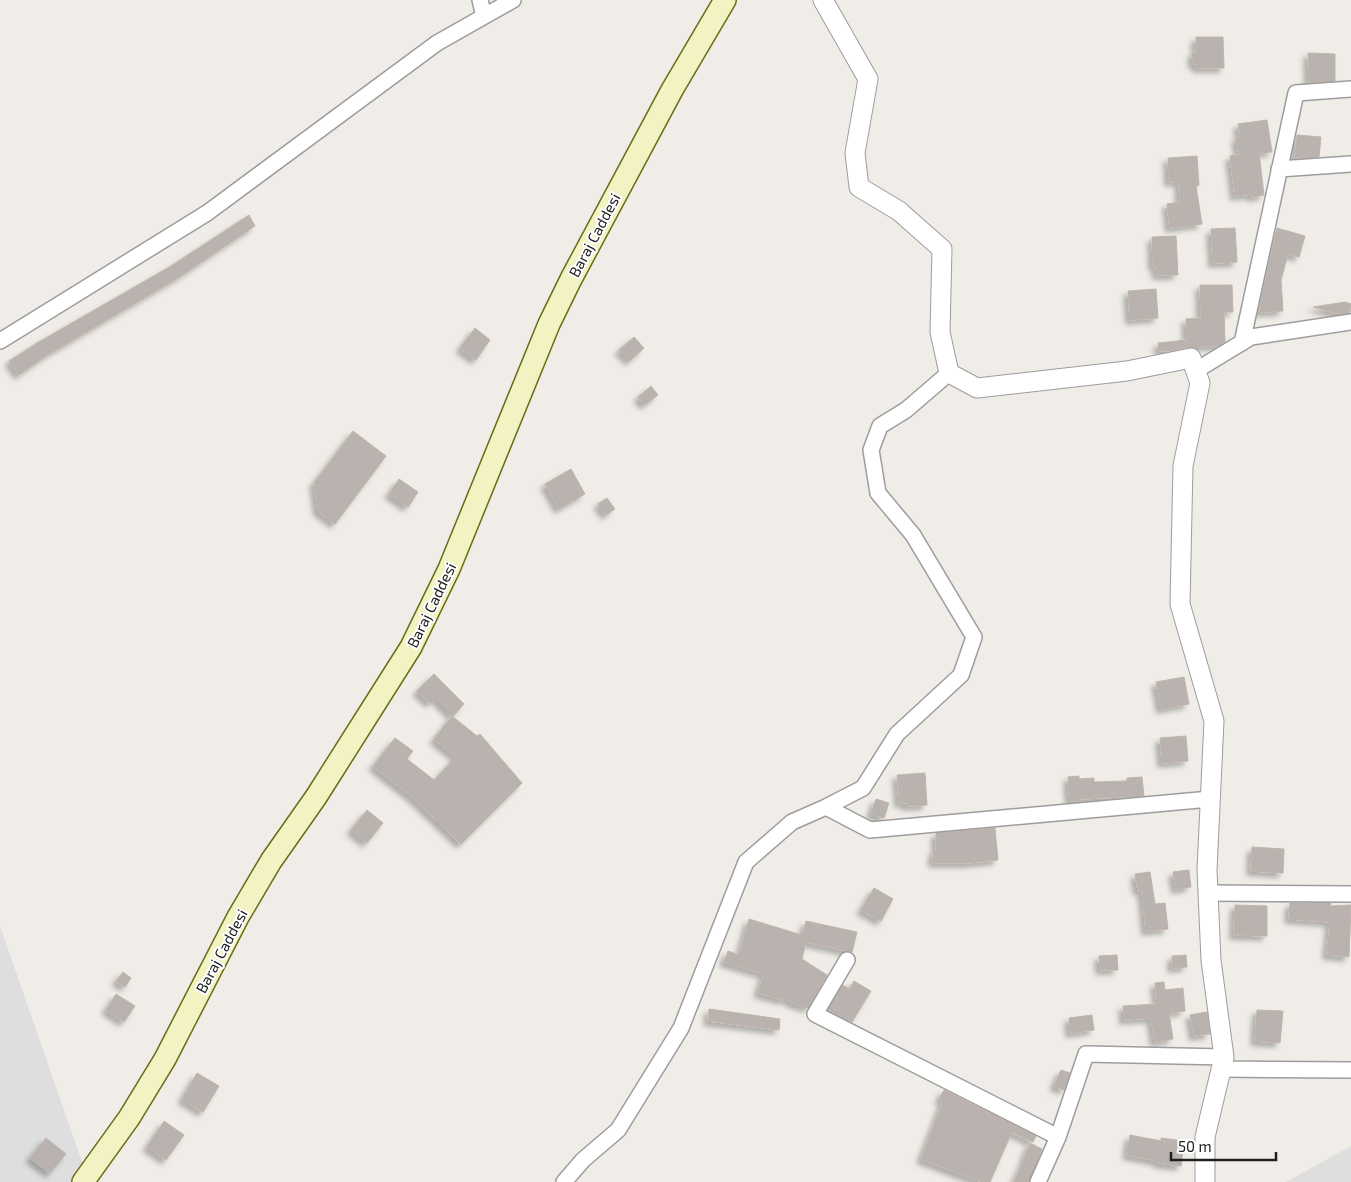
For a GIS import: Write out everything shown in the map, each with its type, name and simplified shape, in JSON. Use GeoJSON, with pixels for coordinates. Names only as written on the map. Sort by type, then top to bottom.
{"type":"FeatureCollection","features":[{"type":"Feature","properties":{"kind":"main road","name":"Baraj Caddesi"},"geometry":{"type":"LineString","coordinates":[[83,1182],[129,1118],[165,1059],[238,917],[271,862],[316,797],[411,648],[449,569],[549,324],[672,90],[725,0]]}},
{"type":"Feature","properties":{"kind":"street"},"geometry":{"type":"LineString","coordinates":[[480,0],[484,16]]}},
{"type":"Feature","properties":{"kind":"street"},"geometry":{"type":"LineString","coordinates":[[0,341],[207,213],[437,43],[513,0]]}},
{"type":"Feature","properties":{"kind":"street"},"geometry":{"type":"LineString","coordinates":[[823,0],[868,79],[854,153],[859,187],[899,210],[942,248],[940,332],[949,373],[977,388],[1128,371],[1191,358],[1200,383],[1183,466],[1180,604],[1214,721],[1207,870],[1211,960],[1222,1063],[1205,1137],[1205,1182]]}},
{"type":"Feature","properties":{"kind":"street"},"geometry":{"type":"LineString","coordinates":[[1242,343],[1296,93],[1351,89]]}},
{"type":"Feature","properties":{"kind":"street"},"geometry":{"type":"LineString","coordinates":[[1279,169],[1351,164]]}},
{"type":"Feature","properties":{"kind":"street"},"geometry":{"type":"LineString","coordinates":[[1195,370],[1251,337],[1351,322]]}},
{"type":"Feature","properties":{"kind":"street"},"geometry":{"type":"LineString","coordinates":[[564,1182],[584,1160],[618,1130],[681,1028],[746,862],[792,822],[862,788],[896,734],[960,675],[974,637],[913,535],[878,493],[871,450],[880,426],[906,410],[949,373]]}},
{"type":"Feature","properties":{"kind":"street"},"geometry":{"type":"LineString","coordinates":[[826,807],[870,830],[1210,799]]}},
{"type":"Feature","properties":{"kind":"street"},"geometry":{"type":"LineString","coordinates":[[1208,893],[1351,894]]}},
{"type":"Feature","properties":{"kind":"street"},"geometry":{"type":"LineString","coordinates":[[847,960],[815,1014],[1058,1138]]}},
{"type":"Feature","properties":{"kind":"street"},"geometry":{"type":"LineString","coordinates":[[1038,1182],[1058,1138],[1086,1054],[1351,1070]]}},
{"type":"Feature","properties":{"kind":"shaded area"},"geometry":{"type":"Polygon","coordinates":[[[0,926],[89,1182],[0,1182],[0,926]]]}},
{"type":"Feature","properties":{"kind":"shaded area"},"geometry":{"type":"Polygon","coordinates":[[[1351,1146],[1351,1182],[1286,1182],[1351,1146]]]}},
{"type":"Feature","properties":{"kind":"building"},"geometry":{"type":"Polygon","coordinates":[[[1196,37],[1223,37],[1224,68],[1197,68],[1196,64],[1193,64],[1192,53],[1196,53],[1196,37]]]}},
{"type":"Feature","properties":{"kind":"building"},"geometry":{"type":"Polygon","coordinates":[[[1308,53],[1335,54],[1335,81],[1309,83],[1308,53]]]}},
{"type":"Feature","properties":{"kind":"building"},"geometry":{"type":"Polygon","coordinates":[[[1267,120],[1272,152],[1259,153],[1264,195],[1252,197],[1252,194],[1235,196],[1230,156],[1239,155],[1236,138],[1240,137],[1238,124],[1267,120]]]}},
{"type":"Feature","properties":{"kind":"building"},"geometry":{"type":"Polygon","coordinates":[[[1297,135],[1321,137],[1319,157],[1295,158],[1297,135]]]}},
{"type":"Feature","properties":{"kind":"building"},"geometry":{"type":"Polygon","coordinates":[[[1197,156],[1199,185],[1196,186],[1202,224],[1170,228],[1167,204],[1180,202],[1179,181],[1169,182],[1168,158],[1197,156]]]}},
{"type":"Feature","properties":{"kind":"building"},"geometry":{"type":"Polygon","coordinates":[[[249,215],[255,226],[178,278],[46,356],[19,375],[9,361],[171,266],[249,215]]]}},
{"type":"Feature","properties":{"kind":"building"},"geometry":{"type":"Polygon","coordinates":[[[1235,228],[1237,262],[1213,263],[1211,229],[1235,228]]]}},
{"type":"Feature","properties":{"kind":"building"},"geometry":{"type":"Polygon","coordinates":[[[1277,228],[1305,236],[1299,257],[1288,254],[1281,280],[1283,311],[1260,312],[1260,305],[1277,228]]]}},
{"type":"Feature","properties":{"kind":"building"},"geometry":{"type":"Polygon","coordinates":[[[1176,236],[1178,275],[1157,275],[1156,266],[1153,266],[1152,237],[1176,236]]]}},
{"type":"Feature","properties":{"kind":"building"},"geometry":{"type":"Polygon","coordinates":[[[1200,285],[1232,285],[1233,312],[1224,312],[1225,342],[1219,346],[1200,346],[1200,350],[1189,347],[1159,351],[1158,343],[1187,340],[1186,319],[1201,318],[1200,285]]]}},
{"type":"Feature","properties":{"kind":"building"},"geometry":{"type":"Polygon","coordinates":[[[1156,289],[1158,318],[1130,320],[1128,291],[1156,289]]]}},
{"type":"Feature","properties":{"kind":"building"},"geometry":{"type":"Polygon","coordinates":[[[1345,302],[1351,304],[1350,313],[1341,314],[1313,307],[1345,302]]]}},
{"type":"Feature","properties":{"kind":"building"},"geometry":{"type":"Polygon","coordinates":[[[475,328],[490,340],[476,360],[460,348],[475,328]]]}},
{"type":"Feature","properties":{"kind":"building"},"geometry":{"type":"Polygon","coordinates":[[[634,337],[644,348],[630,361],[619,350],[634,337]]]}},
{"type":"Feature","properties":{"kind":"building"},"geometry":{"type":"Polygon","coordinates":[[[651,386],[658,395],[645,405],[638,397],[651,386]]]}},
{"type":"Feature","properties":{"kind":"building"},"geometry":{"type":"Polygon","coordinates":[[[353,431],[386,456],[335,524],[318,511],[314,483],[353,431]]]}},
{"type":"Feature","properties":{"kind":"building"},"geometry":{"type":"Polygon","coordinates":[[[571,469],[585,494],[559,509],[545,484],[571,469]]]}},
{"type":"Feature","properties":{"kind":"building"},"geometry":{"type":"Polygon","coordinates":[[[399,479],[418,492],[408,507],[389,494],[399,479]]]}},
{"type":"Feature","properties":{"kind":"building"},"geometry":{"type":"Polygon","coordinates":[[[607,498],[615,509],[606,515],[598,504],[607,498]]]}},
{"type":"Feature","properties":{"kind":"building"},"geometry":{"type":"Polygon","coordinates":[[[434,674],[464,704],[453,716],[435,698],[430,703],[417,691],[434,674]]]}},
{"type":"Feature","properties":{"kind":"building"},"geometry":{"type":"Polygon","coordinates":[[[1184,677],[1189,704],[1161,709],[1156,682],[1184,677]]]}},
{"type":"Feature","properties":{"kind":"building"},"geometry":{"type":"Polygon","coordinates":[[[452,716],[477,736],[480,734],[522,783],[461,844],[412,797],[373,766],[395,738],[413,751],[407,759],[434,780],[456,757],[434,739],[452,716]]]}},
{"type":"Feature","properties":{"kind":"building"},"geometry":{"type":"Polygon","coordinates":[[[1186,736],[1188,761],[1162,763],[1160,738],[1186,736]]]}},
{"type":"Feature","properties":{"kind":"building"},"geometry":{"type":"Polygon","coordinates":[[[925,773],[927,805],[907,806],[907,803],[899,803],[897,775],[925,773]]]}},
{"type":"Feature","properties":{"kind":"building"},"geometry":{"type":"Polygon","coordinates":[[[1079,776],[1079,779],[1094,778],[1094,782],[1127,781],[1127,778],[1142,777],[1144,796],[1080,799],[1080,801],[1070,802],[1068,777],[1079,776]]]}},
{"type":"Feature","properties":{"kind":"building"},"geometry":{"type":"Polygon","coordinates":[[[876,799],[889,803],[884,818],[871,814],[876,799]]]}},
{"type":"Feature","properties":{"kind":"building"},"geometry":{"type":"Polygon","coordinates":[[[367,810],[383,823],[367,843],[351,830],[367,810]]]}},
{"type":"Feature","properties":{"kind":"building"},"geometry":{"type":"Polygon","coordinates":[[[995,828],[998,860],[968,863],[933,863],[933,852],[936,851],[936,833],[995,828]]]}},
{"type":"Feature","properties":{"kind":"building"},"geometry":{"type":"Polygon","coordinates":[[[1252,847],[1284,849],[1283,873],[1251,871],[1252,847]]]}},
{"type":"Feature","properties":{"kind":"building"},"geometry":{"type":"Polygon","coordinates":[[[1189,870],[1191,887],[1176,889],[1173,872],[1189,870]]]}},
{"type":"Feature","properties":{"kind":"building"},"geometry":{"type":"Polygon","coordinates":[[[1150,872],[1155,904],[1165,903],[1168,929],[1146,931],[1142,890],[1138,891],[1135,874],[1150,872]]]}},
{"type":"Feature","properties":{"kind":"building"},"geometry":{"type":"Polygon","coordinates":[[[874,888],[893,899],[881,921],[861,910],[874,888]]]}},
{"type":"Feature","properties":{"kind":"building"},"geometry":{"type":"Polygon","coordinates":[[[1290,903],[1331,903],[1330,906],[1351,905],[1349,957],[1327,955],[1330,922],[1289,919],[1290,903]]]}},
{"type":"Feature","properties":{"kind":"building"},"geometry":{"type":"Polygon","coordinates":[[[1235,905],[1267,906],[1267,936],[1234,935],[1235,905]]]}},
{"type":"Feature","properties":{"kind":"building"},"geometry":{"type":"Polygon","coordinates":[[[749,919],[802,935],[806,921],[857,932],[852,952],[806,942],[802,959],[827,975],[808,1008],[783,997],[783,1000],[758,993],[764,974],[724,962],[728,951],[739,955],[749,919]]]}},
{"type":"Feature","properties":{"kind":"building"},"geometry":{"type":"Polygon","coordinates":[[[1117,955],[1118,970],[1100,970],[1099,956],[1117,955]]]}},
{"type":"Feature","properties":{"kind":"building"},"geometry":{"type":"Polygon","coordinates":[[[1186,955],[1187,967],[1172,968],[1172,956],[1186,955]]]}},
{"type":"Feature","properties":{"kind":"building"},"geometry":{"type":"Polygon","coordinates":[[[123,972],[131,978],[125,987],[116,981],[123,972]]]}},
{"type":"Feature","properties":{"kind":"building"},"geometry":{"type":"Polygon","coordinates":[[[854,981],[871,991],[852,1022],[828,1010],[843,985],[849,989],[854,981]]]}},
{"type":"Feature","properties":{"kind":"building"},"geometry":{"type":"Polygon","coordinates":[[[1164,982],[1165,990],[1183,988],[1185,1011],[1169,1013],[1173,1039],[1155,1042],[1151,1018],[1124,1020],[1123,1006],[1157,1004],[1155,983],[1164,982]]]}},
{"type":"Feature","properties":{"kind":"building"},"geometry":{"type":"Polygon","coordinates":[[[116,994],[135,1006],[124,1022],[106,1010],[116,994]]]}},
{"type":"Feature","properties":{"kind":"building"},"geometry":{"type":"Polygon","coordinates":[[[709,1009],[780,1019],[779,1030],[708,1021],[709,1009]]]}},
{"type":"Feature","properties":{"kind":"building"},"geometry":{"type":"Polygon","coordinates":[[[1257,1010],[1283,1011],[1280,1043],[1255,1041],[1257,1010]]]}},
{"type":"Feature","properties":{"kind":"building"},"geometry":{"type":"Polygon","coordinates":[[[1207,1012],[1210,1034],[1194,1036],[1190,1015],[1207,1012]]]}},
{"type":"Feature","properties":{"kind":"building"},"geometry":{"type":"Polygon","coordinates":[[[1092,1015],[1094,1030],[1070,1033],[1069,1018],[1092,1015]]]}},
{"type":"Feature","properties":{"kind":"building"},"geometry":{"type":"Polygon","coordinates":[[[1061,1070],[1070,1073],[1064,1090],[1054,1086],[1061,1070]]]}},
{"type":"Feature","properties":{"kind":"building"},"geometry":{"type":"Polygon","coordinates":[[[197,1073],[219,1086],[203,1112],[182,1099],[197,1073]]]}},
{"type":"Feature","properties":{"kind":"building"},"geometry":{"type":"Polygon","coordinates":[[[944,1090],[1036,1136],[1033,1142],[1012,1132],[990,1182],[982,1182],[921,1159],[943,1101],[939,1099],[944,1090]]]}},
{"type":"Feature","properties":{"kind":"building"},"geometry":{"type":"Polygon","coordinates":[[[164,1121],[184,1135],[166,1160],[147,1147],[164,1121]]]}},
{"type":"Feature","properties":{"kind":"building"},"geometry":{"type":"Polygon","coordinates":[[[1130,1135],[1161,1141],[1161,1138],[1184,1141],[1181,1166],[1158,1163],[1158,1161],[1127,1155],[1130,1135]]]}},
{"type":"Feature","properties":{"kind":"building"},"geometry":{"type":"Polygon","coordinates":[[[46,1138],[66,1154],[50,1173],[30,1158],[46,1138]]]}},
{"type":"Feature","properties":{"kind":"building"},"geometry":{"type":"Polygon","coordinates":[[[1030,1143],[1042,1149],[1029,1182],[1014,1182],[1025,1158],[1030,1143]]]}}]}
